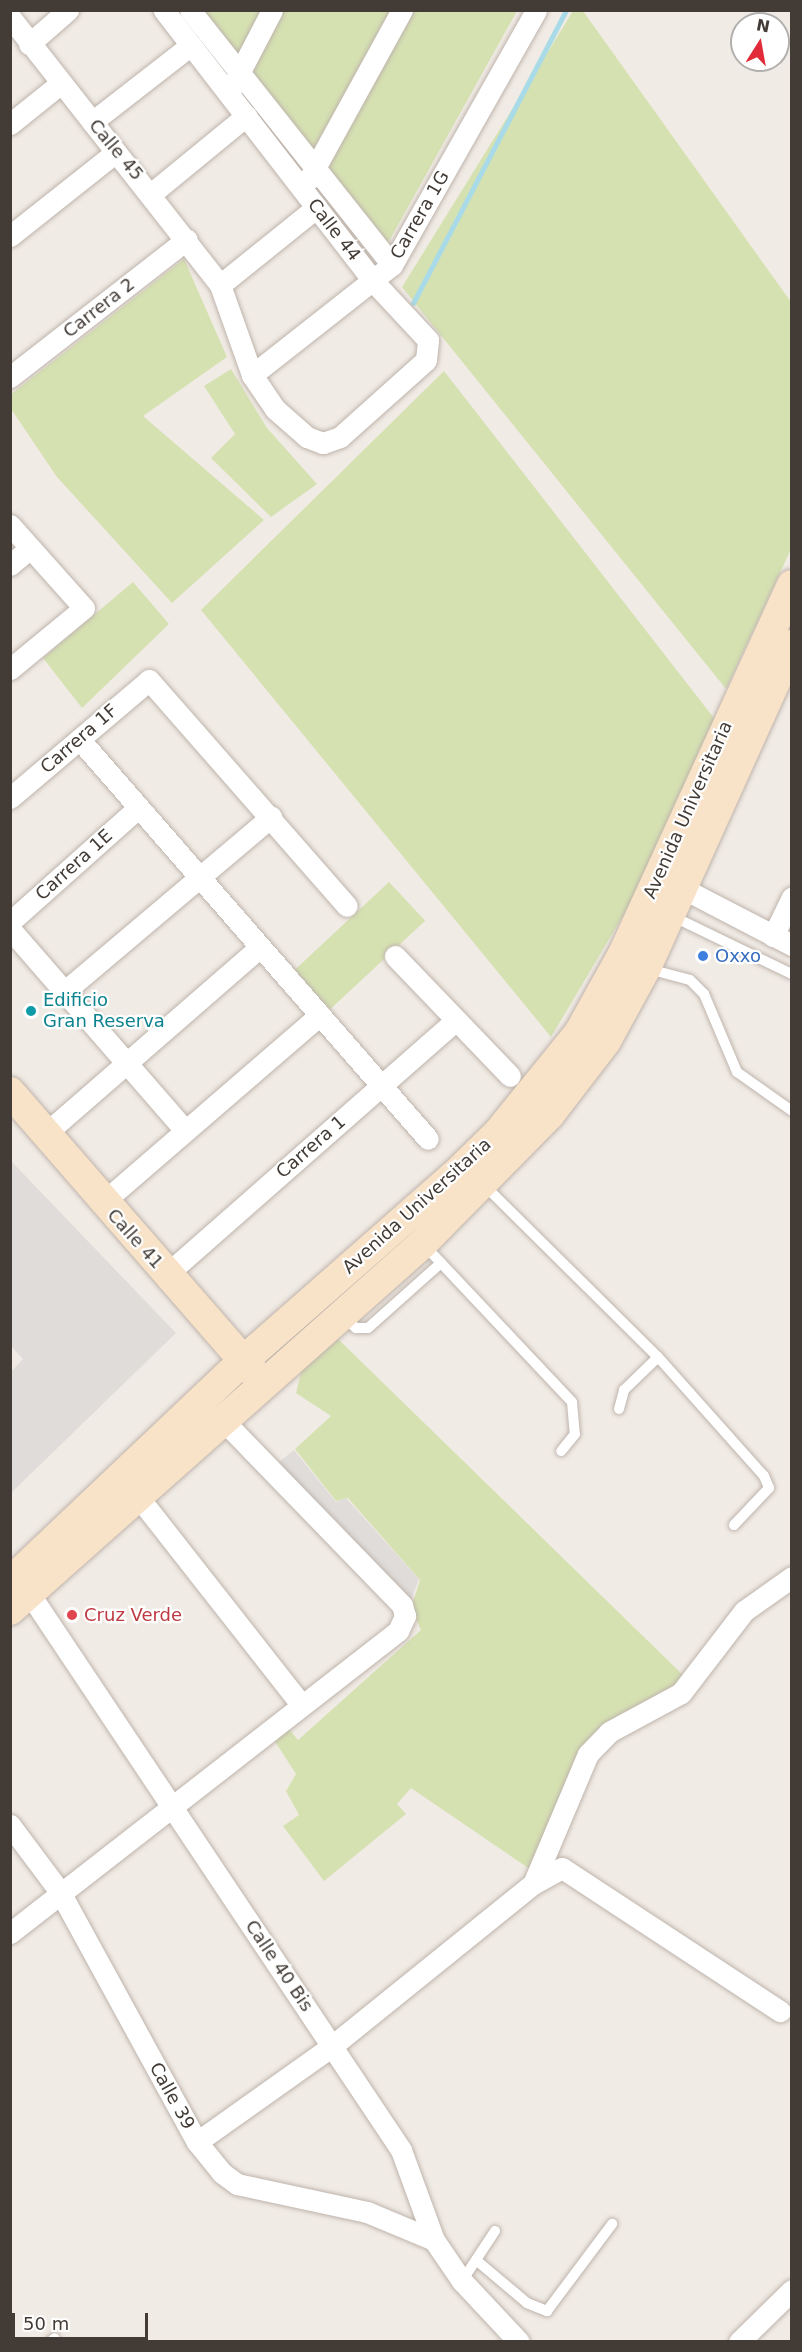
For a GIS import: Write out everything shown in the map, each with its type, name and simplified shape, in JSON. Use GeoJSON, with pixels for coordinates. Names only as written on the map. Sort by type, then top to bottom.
{"type":"FeatureCollection","features":[{"type":"Feature","properties":{"kind":"main road","name":"Avenida Universitaria"},"geometry":{"type":"LineString","coordinates":[[17,1595],[253,1372],[463,1168],[579,1033],[623,954],[792,585]]}},
{"type":"Feature","properties":{"kind":"main road","name":"Avenida Universitaria"},"geometry":{"type":"LineString","coordinates":[[17,1595],[222,1419],[253,1372],[432,1253],[484,1186],[606,1041],[646,968],[792,644]]}},
{"type":"Feature","properties":{"kind":"main road","name":"Calle 41"},"geometry":{"type":"LineString","coordinates":[[10,1092],[102,1203],[253,1372]]}},
{"type":"Feature","properties":{"kind":"street"},"geometry":{"type":"LineString","coordinates":[[29,44],[68,10]]}},
{"type":"Feature","properties":{"kind":"street","name":"Calle 44"},"geometry":{"type":"LineString","coordinates":[[164,10],[191,45],[233,85],[246,116],[374,282],[428,340],[426,360],[340,437],[323,443],[307,437],[275,409],[252,375]]}},
{"type":"Feature","properties":{"kind":"street"},"geometry":{"type":"LineString","coordinates":[[190,10],[233,85],[315,166],[392,265]]}},
{"type":"Feature","properties":{"kind":"street"},"geometry":{"type":"LineString","coordinates":[[233,85],[272,10]]}},
{"type":"Feature","properties":{"kind":"street"},"geometry":{"type":"LineString","coordinates":[[303,190],[402,10]]}},
{"type":"Feature","properties":{"kind":"street","name":"Carrera 1G"},"geometry":{"type":"LineString","coordinates":[[252,375],[374,282],[392,265],[536,10]]}},
{"type":"Feature","properties":{"kind":"street","name":"Calle 45"},"geometry":{"type":"LineString","coordinates":[[10,17],[116,152],[152,193],[220,285]]}},
{"type":"Feature","properties":{"kind":"street"},"geometry":{"type":"LineString","coordinates":[[92,122],[191,45]]}},
{"type":"Feature","properties":{"kind":"street"},"geometry":{"type":"LineString","coordinates":[[10,124],[61,83]]}},
{"type":"Feature","properties":{"kind":"street"},"geometry":{"type":"LineString","coordinates":[[152,193],[246,116]]}},
{"type":"Feature","properties":{"kind":"street"},"geometry":{"type":"LineString","coordinates":[[10,236],[116,152]]}},
{"type":"Feature","properties":{"kind":"street"},"geometry":{"type":"LineString","coordinates":[[252,375],[220,285],[318,207]]}},
{"type":"Feature","properties":{"kind":"street","name":"Carrera 2"},"geometry":{"type":"LineString","coordinates":[[10,376],[187,239]]}},
{"type":"Feature","properties":{"kind":"street"},"geometry":{"type":"LineString","coordinates":[[10,525],[84,608],[10,669]]}},
{"type":"Feature","properties":{"kind":"street"},"geometry":{"type":"LineString","coordinates":[[10,565],[30,548]]}},
{"type":"Feature","properties":{"kind":"street","name":"Carrera 1F"},"geometry":{"type":"LineString","coordinates":[[10,798],[149,680],[271,817]]}},
{"type":"Feature","properties":{"kind":"street"},"geometry":{"type":"LineString","coordinates":[[80,740],[200,876],[259,948],[428,1139]]}},
{"type":"Feature","properties":{"kind":"street","name":"Carrera 1E"},"geometry":{"type":"LineString","coordinates":[[10,922],[138,808]]}},
{"type":"Feature","properties":{"kind":"street"},"geometry":{"type":"LineString","coordinates":[[65,991],[271,817],[347,906]]}},
{"type":"Feature","properties":{"kind":"street"},"geometry":{"type":"LineString","coordinates":[[682,888],[782,941],[792,897]]}},
{"type":"Feature","properties":{"kind":"street"},"geometry":{"type":"LineString","coordinates":[[10,929],[124,1062],[186,1130]]}},
{"type":"Feature","properties":{"kind":"street"},"geometry":{"type":"LineString","coordinates":[[45,1134],[124,1062],[259,948]]}},
{"type":"Feature","properties":{"kind":"street"},"geometry":{"type":"LineString","coordinates":[[395,956],[510,1076]]}},
{"type":"Feature","properties":{"kind":"street"},"geometry":{"type":"LineString","coordinates":[[102,1203],[320,1015]]}},
{"type":"Feature","properties":{"kind":"street","name":"Carrera 1"},"geometry":{"type":"LineString","coordinates":[[167,1274],[455,1020]]}},
{"type":"Feature","properties":{"kind":"street"},"geometry":{"type":"LineString","coordinates":[[10,1933],[60,1892],[173,1808],[300,1703],[398,1631],[405,1616],[402,1605],[222,1419]]}},
{"type":"Feature","properties":{"kind":"street"},"geometry":{"type":"LineString","coordinates":[[136,1494],[300,1703]]}},
{"type":"Feature","properties":{"kind":"street"},"geometry":{"type":"LineString","coordinates":[[532,1884],[588,1754],[609,1732],[681,1693],[744,1611],[792,1576]]}},
{"type":"Feature","properties":{"kind":"street","name":"Calle 40 Bis"},"geometry":{"type":"LineString","coordinates":[[17,1595],[173,1808],[401,2150],[434,2240],[462,2281],[519,2342]]}},
{"type":"Feature","properties":{"kind":"street","name":"Calle 39"},"geometry":{"type":"LineString","coordinates":[[10,1825],[60,1892],[197,2142],[237,2184],[367,2212],[434,2240]]}},
{"type":"Feature","properties":{"kind":"street"},"geometry":{"type":"LineString","coordinates":[[197,2142],[332,2046],[532,1884],[554,1871],[571,1872],[780,2011]]}},
{"type":"Feature","properties":{"kind":"street"},"geometry":{"type":"LineString","coordinates":[[739,2342],[792,2290]]}},
{"type":"Feature","properties":{"kind":"lane"},"geometry":{"type":"LineString","coordinates":[[669,915],[792,974]]}},
{"type":"Feature","properties":{"kind":"lane"},"geometry":{"type":"LineString","coordinates":[[646,968],[690,980],[704,994],[737,1072],[792,1111]]}},
{"type":"Feature","properties":{"kind":"lane"},"geometry":{"type":"LineString","coordinates":[[484,1186],[658,1357],[764,1476],[769,1488],[734,1525]]}},
{"type":"Feature","properties":{"kind":"lane"},"geometry":{"type":"LineString","coordinates":[[432,1253],[572,1402],[574,1434],[561,1451]]}},
{"type":"Feature","properties":{"kind":"lane"},"geometry":{"type":"LineString","coordinates":[[619,1409],[624,1390],[658,1357]]}},
{"type":"Feature","properties":{"kind":"lane"},"geometry":{"type":"LineString","coordinates":[[476,2260],[527,2303],[547,2311],[612,2224]]}},
{"type":"Feature","properties":{"kind":"lane"},"geometry":{"type":"LineString","coordinates":[[462,2281],[495,2230]]}},
{"type":"Feature","properties":{"kind":"green space"},"geometry":{"type":"Polygon","coordinates":[[[177,11],[517,11],[378,261],[177,11]]]}},
{"type":"Feature","properties":{"kind":"green space"},"geometry":{"type":"Polygon","coordinates":[[[573,11],[583,11],[791,302],[791,549],[726,689],[402,287],[573,11]]]}},
{"type":"Feature","properties":{"kind":"green space"},"geometry":{"type":"Polygon","coordinates":[[[184,259],[227,357],[143,416],[264,520],[172,603],[57,477],[11,409],[10,395],[184,259]]]}},
{"type":"Feature","properties":{"kind":"green space"},"geometry":{"type":"Polygon","coordinates":[[[231,369],[267,428],[317,484],[271,517],[211,458],[235,434],[204,386],[231,369]]]}},
{"type":"Feature","properties":{"kind":"green space"},"geometry":{"type":"Polygon","coordinates":[[[444,371],[717,722],[627,909],[551,1037],[201,610],[444,371]]]}},
{"type":"Feature","properties":{"kind":"green space"},"geometry":{"type":"Polygon","coordinates":[[[133,582],[169,624],[82,708],[43,658],[133,582]]]}},
{"type":"Feature","properties":{"kind":"green space"},"geometry":{"type":"Polygon","coordinates":[[[389,882],[425,921],[326,1013],[290,974],[389,882]]]}},
{"type":"Feature","properties":{"kind":"green space"},"geometry":{"type":"Polygon","coordinates":[[[336,1337],[685,1677],[577,1758],[534,1872],[411,1788],[397,1804],[406,1814],[324,1881],[283,1826],[299,1815],[286,1791],[296,1774],[274,1740],[287,1727],[298,1740],[421,1630],[411,1608],[420,1580],[348,1498],[336,1501],[295,1449],[331,1416],[296,1393],[303,1365],[336,1337]]]}},
{"type":"Feature","properties":{"kind":"shaded area"},"geometry":{"type":"Polygon","coordinates":[[[11,1161],[176,1333],[11,1493],[11,1372],[23,1359],[11,1346],[11,1161]]]}},
{"type":"Feature","properties":{"kind":"shaded area"},"geometry":{"type":"Polygon","coordinates":[[[294,1450],[336,1502],[346,1498],[419,1579],[408,1608],[273,1467],[294,1450]]]}},
{"type":"Feature","properties":{"kind":"waterway"},"geometry":{"type":"LineString","coordinates":[[413,303],[566,10]]}},
{"type":"Feature","properties":{"kind":"place","name":"Oxxo"},"geometry":{"type":"Point","coordinates":[703,956]}},
{"type":"Feature","properties":{"kind":"place","name":"Edificio Gran Reserva"},"geometry":{"type":"Point","coordinates":[31,1011]}},
{"type":"Feature","properties":{"kind":"place","name":"Cruz Verde"},"geometry":{"type":"Point","coordinates":[72,1615]}}]}
